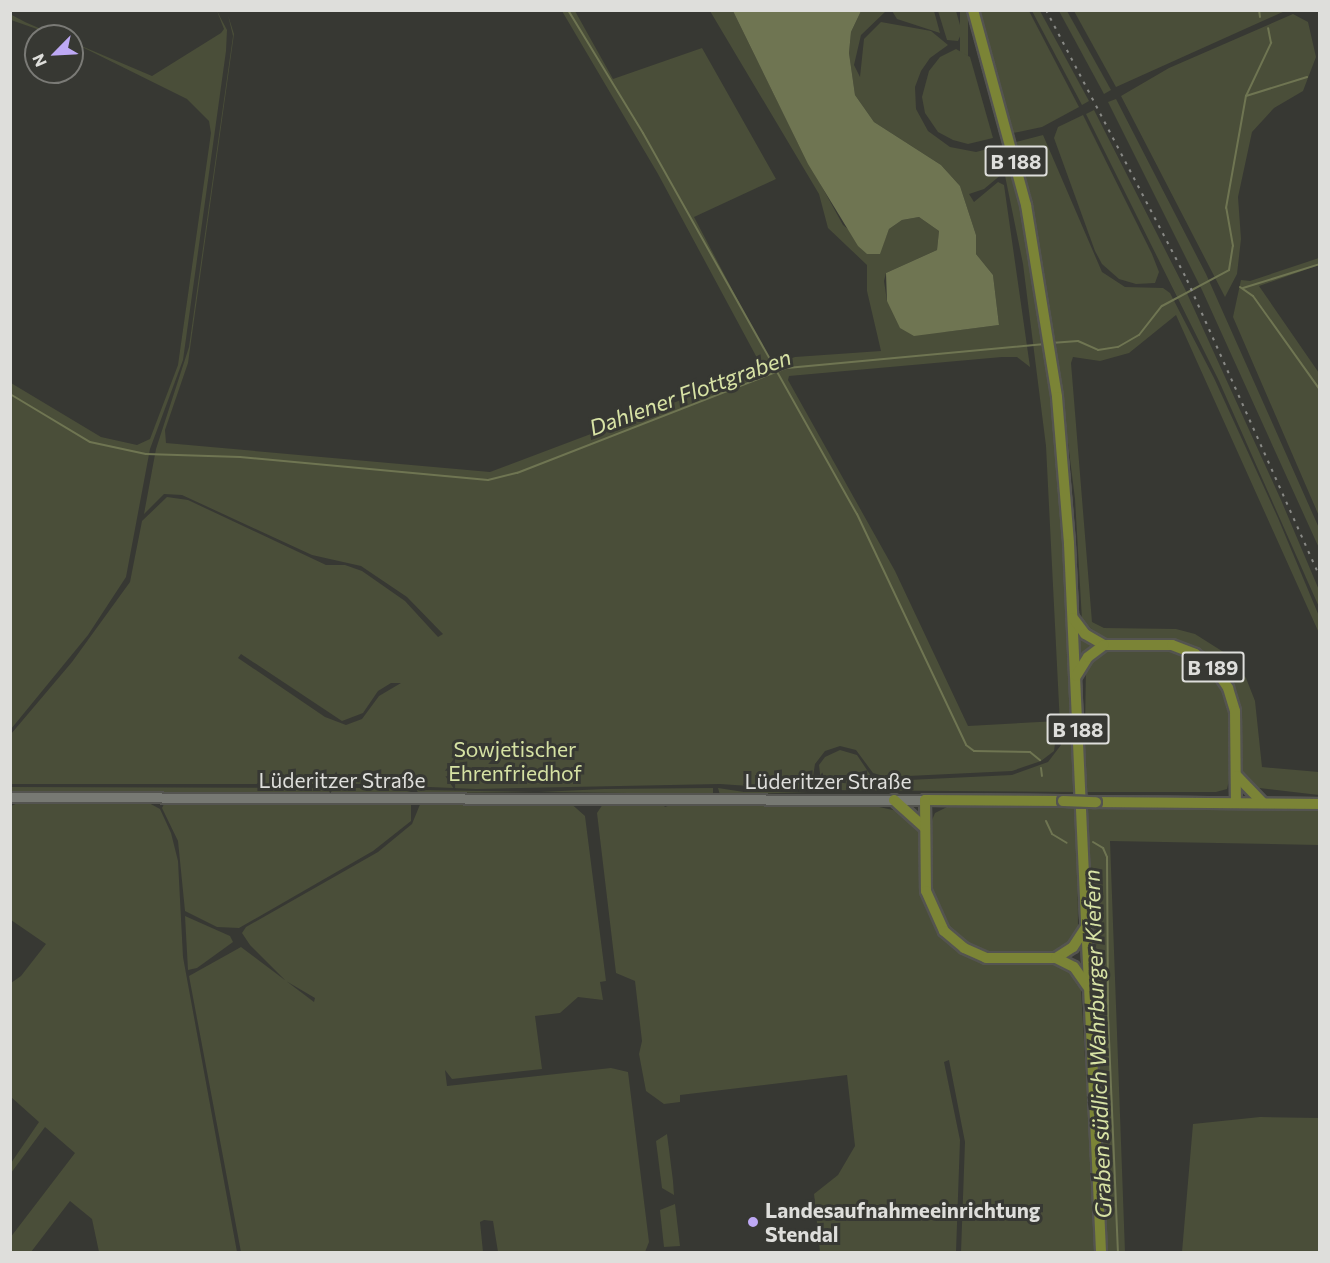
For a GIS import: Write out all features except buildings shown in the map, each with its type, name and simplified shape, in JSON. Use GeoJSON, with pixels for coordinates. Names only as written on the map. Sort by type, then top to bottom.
{"type":"FeatureCollection","features":[{"type":"Feature","properties":{"kind":"main road","name":"B 188"},"geometry":{"type":"LineString","coordinates":[[973,10],[1020,176],[1050,335],[1067,508],[1086,927]]}},
{"type":"Feature","properties":{"kind":"main road"},"geometry":{"type":"LineString","coordinates":[[1073,618],[1085,634],[1104,645],[1088,657],[1076,677]]}},
{"type":"Feature","properties":{"kind":"main road","name":"B 189"},"geometry":{"type":"LineString","coordinates":[[1104,645],[1172,645],[1195,654],[1213,667],[1234,703],[1236,803]]}},
{"type":"Feature","properties":{"kind":"main road"},"geometry":{"type":"LineString","coordinates":[[1237,776],[1263,803]]}},
{"type":"Feature","properties":{"kind":"main road","name":"Lüderitzer Straße"},"geometry":{"type":"LineString","coordinates":[[10,797],[926,800]]}},
{"type":"Feature","properties":{"kind":"main road"},"geometry":{"type":"LineString","coordinates":[[894,800],[911,812],[925,828]]}},
{"type":"Feature","properties":{"kind":"main road"},"geometry":{"type":"LineString","coordinates":[[1089,989],[1074,968],[1056,958],[990,959],[971,952],[950,937],[937,920],[927,895],[926,800],[1320,804]]}},
{"type":"Feature","properties":{"kind":"main road"},"geometry":{"type":"LineString","coordinates":[[1056,958],[1073,947],[1086,927]]}},
{"type":"Feature","properties":{"kind":"main road"},"geometry":{"type":"LineString","coordinates":[[1086,927],[1101,1252]]}},
{"type":"Feature","properties":{"kind":"green space"},"geometry":{"type":"Polygon","coordinates":[[[217,11],[227,30],[226,51],[183,360],[150,449],[126,577],[88,635],[11,729],[11,383],[101,437],[137,445],[150,439],[178,365],[211,133],[209,121],[187,99],[84,47],[152,76],[224,29],[217,11]]]}},
{"type":"Feature","properties":{"kind":"green space","name":"Sowjetischer Ehrenfriedhof"},"geometry":{"type":"Polygon","coordinates":[[[562,11],[575,11],[613,79],[702,48],[776,179],[694,217],[772,365],[795,357],[881,351],[867,291],[867,265],[828,228],[819,194],[710,11],[733,11],[798,143],[843,225],[879,254],[889,229],[902,220],[919,217],[939,231],[937,250],[886,273],[884,281],[887,301],[944,332],[999,325],[993,275],[976,254],[976,235],[960,186],[941,165],[874,122],[855,95],[849,53],[851,32],[861,11],[886,11],[861,35],[854,65],[860,77],[864,39],[881,22],[931,31],[948,45],[930,58],[921,71],[915,87],[916,109],[928,131],[950,147],[976,152],[995,147],[1002,174],[984,189],[969,194],[974,202],[998,182],[1004,185],[1030,367],[1017,357],[1002,357],[789,376],[788,380],[895,571],[968,726],[1058,721],[1054,751],[1041,761],[1012,771],[887,777],[873,773],[856,750],[840,746],[825,751],[815,764],[811,790],[720,784],[476,789],[360,784],[11,784],[11,734],[72,662],[130,582],[142,521],[167,497],[188,500],[326,565],[345,565],[362,571],[405,601],[438,637],[443,634],[407,597],[361,566],[312,555],[182,495],[164,494],[144,514],[156,449],[189,347],[233,36],[228,15],[234,34],[188,363],[165,430],[166,443],[490,472],[763,369],[658,174],[562,11]],[[241,654],[238,658],[325,717],[346,725],[362,719],[379,696],[401,683],[391,683],[378,691],[363,713],[342,721],[241,654]]]}},
{"type":"Feature","properties":{"kind":"green space"},"geometry":{"type":"Polygon","coordinates":[[[892,11],[934,11],[940,33],[897,19],[892,11]]]}},
{"type":"Feature","properties":{"kind":"green space"},"geometry":{"type":"Polygon","coordinates":[[[938,11],[956,11],[962,32],[958,41],[947,40],[938,11]]]}},
{"type":"Feature","properties":{"kind":"green space"},"geometry":{"type":"Polygon","coordinates":[[[960,11],[968,11],[968,142],[960,142],[960,11]]]}},
{"type":"Feature","properties":{"kind":"green space"},"geometry":{"type":"Polygon","coordinates":[[[977,11],[1029,11],[1079,107],[1042,127],[1013,133],[977,11]]]}},
{"type":"Feature","properties":{"kind":"green space"},"geometry":{"type":"Polygon","coordinates":[[[1032,11],[1040,11],[1089,101],[1082,105],[1032,11]]]}},
{"type":"Feature","properties":{"kind":"green space"},"geometry":{"type":"Polygon","coordinates":[[[1059,11],[1067,11],[1111,90],[1104,94],[1059,11]]]}},
{"type":"Feature","properties":{"kind":"green space"},"geometry":{"type":"Polygon","coordinates":[[[1074,11],[1285,11],[1116,87],[1074,11]]]}},
{"type":"Feature","properties":{"kind":"green space"},"geometry":{"type":"Polygon","coordinates":[[[10,14],[30,24],[24,25],[11,20],[10,14]]]}},
{"type":"Feature","properties":{"kind":"green space"},"geometry":{"type":"Polygon","coordinates":[[[1293,14],[1308,22],[1316,57],[1303,91],[1274,108],[1252,132],[1238,197],[1241,239],[1237,274],[1225,297],[1121,96],[1169,68],[1293,14]]]}},
{"type":"Feature","properties":{"kind":"green space"},"geometry":{"type":"Polygon","coordinates":[[[956,49],[970,57],[993,138],[968,144],[953,140],[938,132],[925,113],[922,97],[929,71],[940,57],[956,49]]]}},
{"type":"Feature","properties":{"kind":"green space"},"geometry":{"type":"Polygon","coordinates":[[[1116,99],[1206,274],[1319,528],[1319,548],[1202,290],[1108,102],[1116,99]]]}},
{"type":"Feature","properties":{"kind":"green space"},"geometry":{"type":"Polygon","coordinates":[[[1094,110],[1185,289],[1281,500],[1319,590],[1319,607],[1219,381],[1086,114],[1094,110]]]}},
{"type":"Feature","properties":{"kind":"green space"},"geometry":{"type":"Polygon","coordinates":[[[1083,115],[1152,254],[1159,272],[1155,283],[1136,284],[1119,279],[1102,264],[1095,251],[1054,138],[1058,127],[1083,115]]]}},
{"type":"Feature","properties":{"kind":"green space"},"geometry":{"type":"Polygon","coordinates":[[[1043,135],[1102,272],[1125,287],[1163,288],[1170,293],[1214,378],[1278,518],[1319,616],[1319,633],[1176,315],[1129,353],[1100,361],[1073,357],[1071,363],[1092,622],[1104,628],[1176,629],[1195,634],[1225,653],[1246,678],[1255,701],[1262,767],[1319,772],[1319,795],[1251,787],[1242,771],[1238,698],[1226,674],[1209,657],[1169,639],[1102,639],[1082,620],[1075,499],[1057,355],[1034,219],[1016,142],[1043,135]]]}},
{"type":"Feature","properties":{"kind":"green space"},"geometry":{"type":"Polygon","coordinates":[[[1008,144],[1021,203],[1055,418],[1076,792],[822,790],[819,765],[825,757],[840,750],[857,755],[871,776],[887,781],[1012,775],[1048,762],[1061,745],[1046,446],[1023,264],[999,146],[1008,144]]]}},
{"type":"Feature","properties":{"kind":"green space"},"geometry":{"type":"Polygon","coordinates":[[[1319,258],[1319,265],[1259,286],[1319,373],[1319,516],[1233,317],[1241,280],[1250,281],[1319,258]]]}},
{"type":"Feature","properties":{"kind":"green space"},"geometry":{"type":"Polygon","coordinates":[[[1079,634],[1091,646],[1080,659],[1079,634]]]}},
{"type":"Feature","properties":{"kind":"green space"},"geometry":{"type":"Polygon","coordinates":[[[1171,650],[1208,669],[1223,690],[1230,706],[1231,772],[1227,789],[1216,792],[1084,792],[1086,666],[1108,651],[1171,650]]]}},
{"type":"Feature","properties":{"kind":"green space"},"geometry":{"type":"Polygon","coordinates":[[[10,787],[395,788],[411,792],[11,792],[10,787]]]}},
{"type":"Feature","properties":{"kind":"green space"},"geometry":{"type":"Polygon","coordinates":[[[713,788],[713,794],[539,792],[604,789],[713,788]]]}},
{"type":"Feature","properties":{"kind":"green space"},"geometry":{"type":"Polygon","coordinates":[[[718,788],[744,792],[809,792],[720,795],[718,788]]]}},
{"type":"Feature","properties":{"kind":"green space"},"geometry":{"type":"Polygon","coordinates":[[[417,790],[535,792],[418,793],[417,790]]]}},
{"type":"Feature","properties":{"kind":"green space"},"geometry":{"type":"Polygon","coordinates":[[[22,801],[147,802],[160,809],[171,833],[178,861],[183,957],[237,1252],[99,1252],[92,1219],[70,1201],[31,1252],[11,1252],[10,1238],[75,1153],[45,1127],[11,1173],[11,1163],[39,1122],[11,1097],[11,983],[21,976],[46,944],[11,920],[11,806],[22,801]]]}},
{"type":"Feature","properties":{"kind":"green space"},"geometry":{"type":"Polygon","coordinates":[[[568,801],[585,816],[606,981],[600,982],[603,1000],[578,997],[560,1013],[535,1016],[542,1069],[452,1079],[445,1070],[447,1086],[611,1068],[628,1072],[649,1242],[645,1252],[498,1252],[493,1221],[484,1220],[480,1222],[483,1252],[241,1252],[189,976],[241,947],[286,981],[250,945],[242,933],[246,927],[378,852],[412,824],[421,802],[568,801]],[[287,981],[314,1002],[315,998],[287,981]]]}},
{"type":"Feature","properties":{"kind":"green space"},"geometry":{"type":"Polygon","coordinates":[[[165,802],[411,802],[411,821],[373,851],[239,928],[217,927],[185,911],[178,841],[162,808],[165,802]]]}},
{"type":"Feature","properties":{"kind":"green space"},"geometry":{"type":"Polygon","coordinates":[[[661,802],[665,807],[675,803],[866,804],[906,813],[919,828],[921,895],[932,921],[945,939],[962,952],[986,962],[1054,962],[1070,969],[1081,989],[1096,1252],[961,1252],[965,1142],[949,1060],[944,1062],[960,1140],[956,1252],[820,1252],[814,1194],[838,1175],[855,1146],[847,1075],[680,1095],[680,1102],[664,1104],[646,1091],[639,1054],[642,1041],[635,981],[616,973],[597,813],[603,804],[661,802]]]}},
{"type":"Feature","properties":{"kind":"green space"},"geometry":{"type":"Polygon","coordinates":[[[947,807],[1077,808],[1078,927],[1073,941],[1052,953],[997,955],[967,944],[946,926],[931,892],[930,825],[935,813],[947,807]]]}},
{"type":"Feature","properties":{"kind":"green space"},"geometry":{"type":"Polygon","coordinates":[[[1085,808],[1319,810],[1319,845],[1110,841],[1125,1252],[1105,1252],[1085,808]]]}},
{"type":"Feature","properties":{"kind":"green space"},"geometry":{"type":"Polygon","coordinates":[[[185,916],[230,936],[233,942],[197,968],[188,970],[185,916]]]}},
{"type":"Feature","properties":{"kind":"green space"},"geometry":{"type":"Polygon","coordinates":[[[1260,1117],[1319,1118],[1319,1252],[1182,1252],[1193,1124],[1260,1117]]]}},
{"type":"Feature","properties":{"kind":"green space"},"geometry":{"type":"Polygon","coordinates":[[[667,1134],[674,1195],[662,1188],[656,1141],[667,1134]]]}},
{"type":"Feature","properties":{"kind":"green space"},"geometry":{"type":"Polygon","coordinates":[[[675,1204],[680,1246],[664,1247],[660,1210],[675,1204]]]}},
{"type":"Feature","properties":{"kind":"shaded area"},"geometry":{"type":"Polygon","coordinates":[[[733,11],[861,11],[851,32],[849,53],[855,95],[874,122],[941,165],[960,186],[976,235],[976,254],[993,275],[999,325],[914,336],[900,328],[887,301],[886,273],[937,250],[939,231],[919,217],[902,220],[889,229],[880,254],[867,254],[858,246],[808,164],[733,11]]]}},
{"type":"Feature","properties":{"kind":"waterway","name":"Graben südlich Wahrburger Kiefern"},"geometry":{"type":"LineString","coordinates":[[568,10],[643,133],[857,514],[966,745],[974,751],[1030,752],[1040,760]]}},
{"type":"Feature","properties":{"kind":"waterway","name":"Dahlener Flottgraben"},"geometry":{"type":"LineString","coordinates":[[1259,10],[1260,17]]}},
{"type":"Feature","properties":{"kind":"waterway","name":"Dahlener Flottgraben"},"geometry":{"type":"LineString","coordinates":[[1051,343],[1078,341],[1098,350],[1118,347],[1139,335],[1162,306],[1229,270],[1233,246],[1226,208],[1246,96],[1271,43],[1268,28]]}},
{"type":"Feature","properties":{"kind":"waterway"},"geometry":{"type":"LineString","coordinates":[[1246,96],[1307,77]]}},
{"type":"Feature","properties":{"kind":"waterway"},"geometry":{"type":"LineString","coordinates":[[1243,288],[1320,264]]}},
{"type":"Feature","properties":{"kind":"waterway"},"geometry":{"type":"LineString","coordinates":[[1240,287],[1253,296],[1320,390]]}},
{"type":"Feature","properties":{"kind":"waterway","name":"Dahlener Flottgraben"},"geometry":{"type":"LineString","coordinates":[[10,394],[90,442],[146,454],[240,457],[488,480],[517,473],[787,368],[1045,344]]}},
{"type":"Feature","properties":{"kind":"waterway","name":"Graben südlich Wahrburger Kiefern"},"geometry":{"type":"LineString","coordinates":[[1041,768],[1042,776]]}},
{"type":"Feature","properties":{"kind":"waterway","name":"Graben südlich Wahrburger Kiefern"},"geometry":{"type":"LineString","coordinates":[[1046,821],[1052,834],[1067,843]]}},
{"type":"Feature","properties":{"kind":"waterway","name":"Graben südlich Wahrburger Kiefern"},"geometry":{"type":"LineString","coordinates":[[1093,842],[1103,848],[1107,857],[1108,1015],[1118,1252]]}},
{"type":"Feature","properties":{"kind":"railway"},"geometry":{"type":"LineString","coordinates":[[1046,10],[1187,280],[1320,578]]}},
{"type":"Feature","properties":{"kind":"place","name":"Landesaufnahmeeinrichtung Stendal"},"geometry":{"type":"Point","coordinates":[753,1222]}}]}
